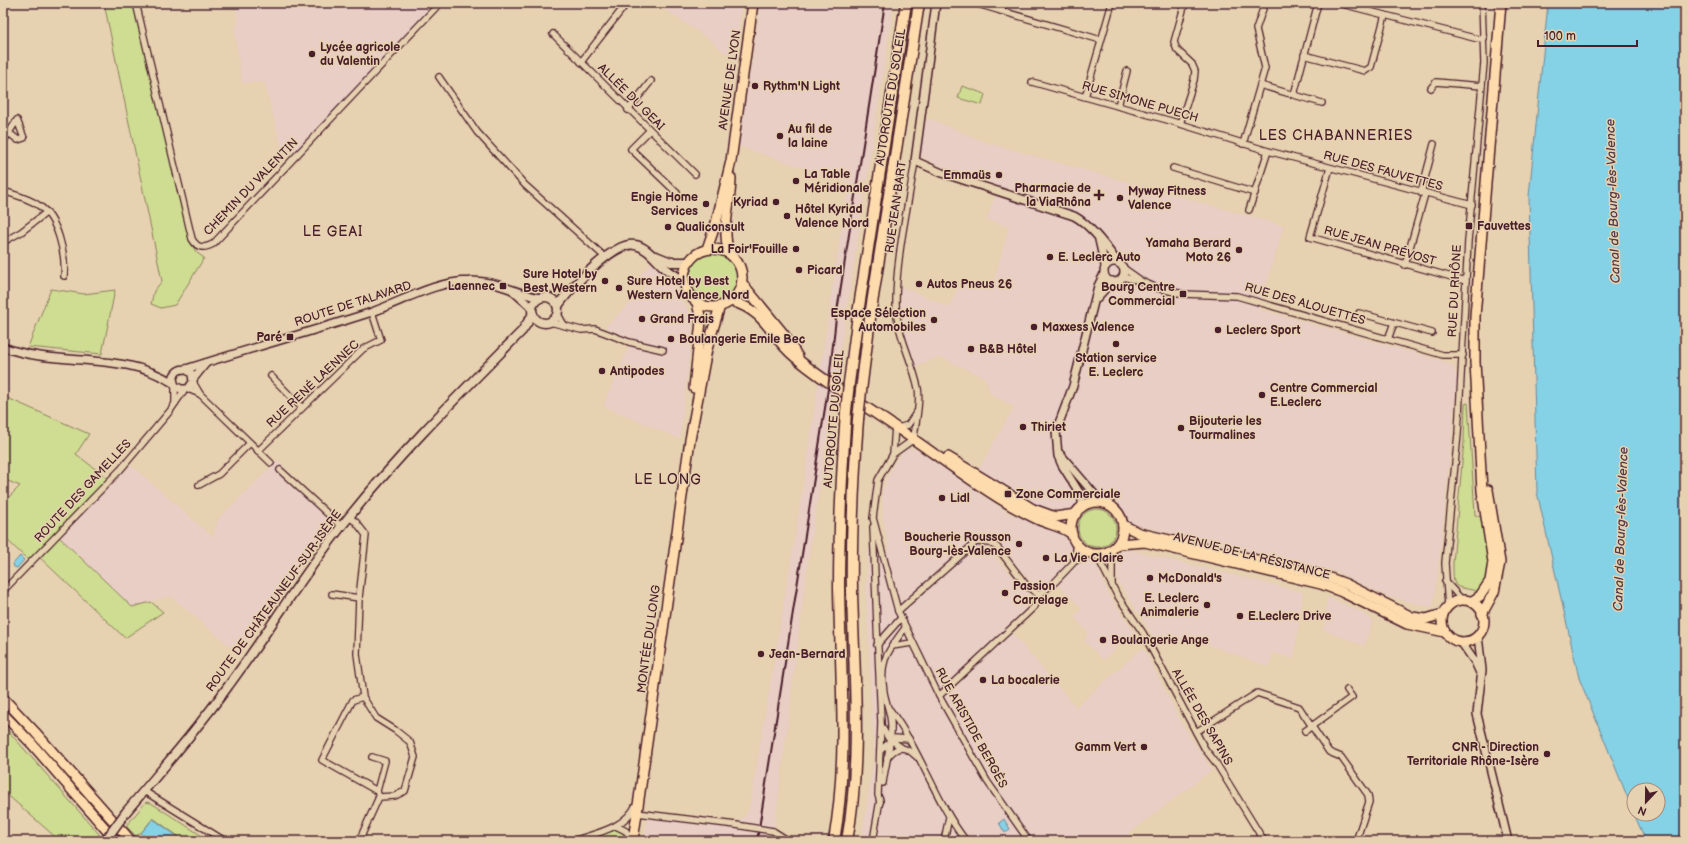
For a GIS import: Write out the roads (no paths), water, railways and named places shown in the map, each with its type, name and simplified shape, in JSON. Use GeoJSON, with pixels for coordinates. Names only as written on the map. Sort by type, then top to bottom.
{"type":"FeatureCollection","features":[{"type":"Feature","properties":{"kind":"highway","name":"AUTOROUTE DU SOLEIL"},"geometry":{"type":"LineString","coordinates":[[834,841],[843,764],[844,717],[839,587],[840,521],[846,411],[863,276],[906,3]]}},
{"type":"Feature","properties":{"kind":"highway","name":"AUTOROUTE DU SOLEIL"},"geometry":{"type":"LineString","coordinates":[[847,841],[855,765],[856,717],[852,574],[853,515],[858,419],[872,302],[919,3]]}},
{"type":"Feature","properties":{"kind":"main road","name":"AVENUE DE LYON"},"geometry":{"type":"LineString","coordinates":[[707,249],[716,223],[731,161],[753,3]]}},
{"type":"Feature","properties":{"kind":"main road"},"geometry":{"type":"LineString","coordinates":[[1467,601],[1480,609],[1483,628],[1478,636],[1470,641],[1461,642],[1451,638],[1445,632],[1443,626],[1446,611],[1452,604],[1467,601],[1480,596],[1490,581],[1493,562],[1482,491],[1475,362],[1475,316],[1501,3]]}},
{"type":"Feature","properties":{"kind":"main road","name":"AVENUE DE LYON"},"geometry":{"type":"LineString","coordinates":[[729,252],[726,245],[726,225],[730,193],[731,161]]}},
{"type":"Feature","properties":{"kind":"main road"},"geometry":{"type":"LineString","coordinates":[[572,287],[550,322],[540,322],[532,311],[536,300],[540,298],[550,298],[572,287],[620,247],[631,244],[671,262],[688,262]]}},
{"type":"Feature","properties":{"kind":"main road"},"geometry":{"type":"LineString","coordinates":[[714,248],[729,252],[741,266],[742,283],[738,293],[731,301],[720,306],[704,306],[697,302],[688,293],[684,282],[684,275],[688,262],[699,251],[707,249],[714,248]]}},
{"type":"Feature","properties":{"kind":"main road"},"geometry":{"type":"LineString","coordinates":[[650,253],[665,268],[684,282]]}},
{"type":"Feature","properties":{"kind":"main road"},"geometry":{"type":"LineString","coordinates":[[742,283],[783,333],[802,363]]}},
{"type":"Feature","properties":{"kind":"main road"},"geometry":{"type":"LineString","coordinates":[[550,298],[558,310]]}},
{"type":"Feature","properties":{"kind":"main road"},"geometry":{"type":"LineString","coordinates":[[731,301],[745,306],[758,314],[766,322],[785,349],[802,363],[914,439],[943,462],[1012,506],[1039,520],[1060,527],[1072,534]]}},
{"type":"Feature","properties":{"kind":"main road","name":"MONTÉE DU LONG"},"geometry":{"type":"LineString","coordinates":[[690,440],[700,326],[697,302]]}},
{"type":"Feature","properties":{"kind":"main road","name":"MONTÉE DU LONG"},"geometry":{"type":"LineString","coordinates":[[633,841],[690,440],[707,349],[720,306]]}},
{"type":"Feature","properties":{"kind":"main road","name":"ROUTE DE CHÂTEAUNEUF-SUR-ISÈRE"},"geometry":{"type":"LineString","coordinates":[[105,841],[126,812],[197,728],[229,686],[349,517],[388,471],[522,331],[532,311]]}},
{"type":"Feature","properties":{"kind":"main road","name":"ROUTE DE CHÂTEAUNEUF-SUR-ISÈRE"},"geometry":{"type":"LineString","coordinates":[[522,331],[540,322]]}},
{"type":"Feature","properties":{"kind":"main road"},"geometry":{"type":"LineString","coordinates":[[914,439],[947,457],[1033,509],[1055,517],[1068,516],[1091,504],[1102,503],[1110,506],[1117,512],[1123,525],[1123,532],[1115,546],[1107,552],[1092,553],[1077,544],[1072,534],[1072,523],[1079,511]]}},
{"type":"Feature","properties":{"kind":"main road"},"geometry":{"type":"LineString","coordinates":[[1481,456],[1500,562],[1494,592],[1482,614]]}},
{"type":"Feature","properties":{"kind":"main road","name":"AVENUE DE LA RÉSISTANCE"},"geometry":{"type":"LineString","coordinates":[[1123,525],[1139,532],[1322,575],[1346,584],[1412,617],[1426,619],[1446,611]]}},
{"type":"Feature","properties":{"kind":"main road","name":"AVENUE DE LA RÉSISTANCE"},"geometry":{"type":"LineString","coordinates":[[1115,546],[1145,542],[1321,584],[1342,592],[1407,624],[1445,632]]}},
{"type":"Feature","properties":{"kind":"main road"},"geometry":{"type":"LineString","coordinates":[[3,698],[131,841]]}},
{"type":"Feature","properties":{"kind":"main road"},"geometry":{"type":"LineString","coordinates":[[3,714],[32,744],[116,841]]}},
{"type":"Feature","properties":{"kind":"street","name":"CHEMIN DU VALENTIN"},"geometry":{"type":"LineString","coordinates":[[136,3],[192,239],[195,245],[201,248],[208,247],[213,244],[440,3]]}},
{"type":"Feature","properties":{"kind":"street"},"geometry":{"type":"LineString","coordinates":[[580,62],[627,3]]}},
{"type":"Feature","properties":{"kind":"street","name":"RUE JEAN BART"},"geometry":{"type":"LineString","coordinates":[[914,439],[916,412],[919,402],[918,390],[897,322],[896,303],[899,268],[936,3]]}},
{"type":"Feature","properties":{"kind":"street"},"geometry":{"type":"LineString","coordinates":[[974,3],[1101,40]]}},
{"type":"Feature","properties":{"kind":"street"},"geometry":{"type":"LineString","coordinates":[[1001,11],[1003,3]]}},
{"type":"Feature","properties":{"kind":"street"},"geometry":{"type":"LineString","coordinates":[[1085,97],[1112,3]]}},
{"type":"Feature","properties":{"kind":"street"},"geometry":{"type":"LineString","coordinates":[[1180,124],[1194,80],[1195,71],[1192,64],[1177,50],[1174,42],[1186,3]]}},
{"type":"Feature","properties":{"kind":"street"},"geometry":{"type":"LineString","coordinates":[[1243,144],[1264,68],[1256,29],[1264,3]]}},
{"type":"Feature","properties":{"kind":"street"},"geometry":{"type":"LineString","coordinates":[[1294,95],[1318,3]]}},
{"type":"Feature","properties":{"kind":"street"},"geometry":{"type":"LineString","coordinates":[[1338,3],[1478,39],[1484,38]]}},
{"type":"Feature","properties":{"kind":"street","name":"RUE DU RHÔNE"},"geometry":{"type":"LineString","coordinates":[[1446,611],[1445,563],[1458,434],[1466,281],[1482,86],[1484,38],[1482,3]]}},
{"type":"Feature","properties":{"kind":"street"},"geometry":{"type":"LineString","coordinates":[[1304,55],[1365,71],[1371,67],[1385,15]]}},
{"type":"Feature","properties":{"kind":"street","name":"ALLÉE DU GEAI"},"geometry":{"type":"LineString","coordinates":[[553,34],[649,131],[695,174]]}},
{"type":"Feature","properties":{"kind":"street"},"geometry":{"type":"LineString","coordinates":[[1118,106],[1127,71]]}},
{"type":"Feature","properties":{"kind":"street"},"geometry":{"type":"LineString","coordinates":[[439,77],[478,132],[525,185],[606,258]]}},
{"type":"Feature","properties":{"kind":"street"},"geometry":{"type":"LineString","coordinates":[[628,110],[651,81]]}},
{"type":"Feature","properties":{"kind":"street","name":"RUE SIMONE PUECH"},"geometry":{"type":"LineString","coordinates":[[1032,82],[1180,124],[1243,144]]}},
{"type":"Feature","properties":{"kind":"street"},"geometry":{"type":"LineString","coordinates":[[1431,88],[1436,82],[1482,86]]}},
{"type":"Feature","properties":{"kind":"street"},"geometry":{"type":"LineString","coordinates":[[1260,85],[1322,103]]}},
{"type":"Feature","properties":{"kind":"street"},"geometry":{"type":"LineString","coordinates":[[649,131],[630,149],[676,193]]}},
{"type":"Feature","properties":{"kind":"street"},"geometry":{"type":"LineString","coordinates":[[3,142],[9,133]]}},
{"type":"Feature","properties":{"kind":"street","name":"RUE DES FAUVETTES"},"geometry":{"type":"LineString","coordinates":[[1243,144],[1423,194],[1472,205]]}},
{"type":"Feature","properties":{"kind":"street"},"geometry":{"type":"LineString","coordinates":[[1405,264],[1434,144]]}},
{"type":"Feature","properties":{"kind":"street"},"geometry":{"type":"LineString","coordinates":[[1249,210],[1268,151]]}},
{"type":"Feature","properties":{"kind":"street"},"geometry":{"type":"LineString","coordinates":[[915,161],[942,173],[1074,216],[1083,221],[1120,265],[1141,281]]}},
{"type":"Feature","properties":{"kind":"street"},"geometry":{"type":"LineString","coordinates":[[1174,168],[1254,193]]}},
{"type":"Feature","properties":{"kind":"street","name":"RUE JEAN PRÉVOST"},"geometry":{"type":"LineString","coordinates":[[1330,168],[1310,237],[1466,281]]}},
{"type":"Feature","properties":{"kind":"street"},"geometry":{"type":"LineString","coordinates":[[3,191],[38,205],[47,212],[61,244],[64,257],[64,276]]}},
{"type":"Feature","properties":{"kind":"street"},"geometry":{"type":"LineString","coordinates":[[3,242],[21,232],[47,212]]}},
{"type":"Feature","properties":{"kind":"street"},"geometry":{"type":"LineString","coordinates":[[1099,240],[1105,270],[1109,280],[1112,281]]}},
{"type":"Feature","properties":{"kind":"street"},"geometry":{"type":"LineString","coordinates":[[1079,511],[1082,497],[1062,465],[1057,449],[1056,431],[1073,386],[1097,298],[1098,286],[1105,270],[1111,262],[1120,265]]}},
{"type":"Feature","properties":{"kind":"street"},"geometry":{"type":"LineString","coordinates":[[1120,265],[1122,277]]}},
{"type":"Feature","properties":{"kind":"street"},"geometry":{"type":"LineString","coordinates":[[1097,298],[1112,281],[1122,277],[1141,281]]}},
{"type":"Feature","properties":{"kind":"street","name":"RUE DES ALOUETTES"},"geometry":{"type":"LineString","coordinates":[[1141,281],[1171,292],[1196,295],[1237,296],[1443,355],[1463,355]]}},
{"type":"Feature","properties":{"kind":"street","name":"ROUTE DE TALAVARD"},"geometry":{"type":"LineString","coordinates":[[186,369],[372,312],[430,290],[459,282],[488,282],[540,298]]}},
{"type":"Feature","properties":{"kind":"street","name":"ROUTE DE TALAVARD"},"geometry":{"type":"LineString","coordinates":[[509,288],[532,311]]}},
{"type":"Feature","properties":{"kind":"street"},"geometry":{"type":"LineString","coordinates":[[558,310],[564,325]]}},
{"type":"Feature","properties":{"kind":"street","name":"RUE RENÉ LAENNEC"},"geometry":{"type":"LineString","coordinates":[[258,451],[363,349],[381,340],[372,312]]}},
{"type":"Feature","properties":{"kind":"street"},"geometry":{"type":"LineString","coordinates":[[1359,313],[1432,333]]}},
{"type":"Feature","properties":{"kind":"street"},"geometry":{"type":"LineString","coordinates":[[550,322],[581,330],[595,329],[629,342],[663,350]]}},
{"type":"Feature","properties":{"kind":"street"},"geometry":{"type":"LineString","coordinates":[[1388,339],[1394,323]]}},
{"type":"Feature","properties":{"kind":"street"},"geometry":{"type":"LineString","coordinates":[[3,346],[25,354],[118,363],[157,373],[176,372],[186,369],[192,374],[193,380],[200,394],[271,463]]}},
{"type":"Feature","properties":{"kind":"street"},"geometry":{"type":"LineString","coordinates":[[186,389],[206,363]]}},
{"type":"Feature","properties":{"kind":"street"},"geometry":{"type":"LineString","coordinates":[[175,403],[174,375],[176,372]]}},
{"type":"Feature","properties":{"kind":"street"},"geometry":{"type":"LineString","coordinates":[[157,373],[174,384],[200,394]]}},
{"type":"Feature","properties":{"kind":"street"},"geometry":{"type":"LineString","coordinates":[[272,376],[302,408]]}},
{"type":"Feature","properties":{"kind":"street","name":"ROUTE DES GAMELLES"},"geometry":{"type":"LineString","coordinates":[[3,591],[121,469],[186,389]]}},
{"type":"Feature","properties":{"kind":"street"},"geometry":{"type":"LineString","coordinates":[[880,802],[878,795],[881,723],[873,518],[878,480],[892,454],[896,427],[908,425],[916,412]]}},
{"type":"Feature","properties":{"kind":"street"},"geometry":{"type":"LineString","coordinates":[[892,454],[914,439]]}},
{"type":"Feature","properties":{"kind":"street"},"geometry":{"type":"LineString","coordinates":[[199,485],[219,474],[250,443]]}},
{"type":"Feature","properties":{"kind":"street"},"geometry":{"type":"LineString","coordinates":[[1057,449],[1064,460],[1102,503]]}},
{"type":"Feature","properties":{"kind":"street"},"geometry":{"type":"LineString","coordinates":[[280,470],[342,526]]}},
{"type":"Feature","properties":{"kind":"street"},"geometry":{"type":"LineString","coordinates":[[349,517],[356,522],[366,535],[359,598],[357,654],[363,697],[376,718],[410,742],[415,757],[405,791],[395,796],[378,794],[322,760],[353,700],[363,697]]}},
{"type":"Feature","properties":{"kind":"street","name":"RUE ARISTIDE BERGÈS"},"geometry":{"type":"LineString","coordinates":[[873,518],[898,611],[912,643],[939,696],[987,781],[1029,841]]}},
{"type":"Feature","properties":{"kind":"street"},"geometry":{"type":"LineString","coordinates":[[898,611],[976,542],[990,543],[997,547],[1026,585],[1039,595]]}},
{"type":"Feature","properties":{"kind":"street"},"geometry":{"type":"LineString","coordinates":[[1074,562],[1077,544]]}},
{"type":"Feature","properties":{"kind":"street","name":"ALLÉE DES SAPINS"},"geometry":{"type":"LineString","coordinates":[[1112,583],[1115,546]]}},
{"type":"Feature","properties":{"kind":"street"},"geometry":{"type":"LineString","coordinates":[[939,696],[1035,606],[1039,595],[1055,582],[1074,562],[1092,553]]}},
{"type":"Feature","properties":{"kind":"street","name":"ALLÉE DES SAPINS"},"geometry":{"type":"LineString","coordinates":[[1092,553],[1112,583],[1117,595],[1143,633],[1196,732],[1264,841]]}},
{"type":"Feature","properties":{"kind":"street"},"geometry":{"type":"LineString","coordinates":[[1445,581],[1467,601]]}},
{"type":"Feature","properties":{"kind":"street"},"geometry":{"type":"LineString","coordinates":[[332,594],[359,598]]}},
{"type":"Feature","properties":{"kind":"street"},"geometry":{"type":"LineString","coordinates":[[877,645],[901,618]]}},
{"type":"Feature","properties":{"kind":"street"},"geometry":{"type":"LineString","coordinates":[[905,628],[883,661],[882,674],[884,693],[890,709],[909,739],[949,817],[966,841]]}},
{"type":"Feature","properties":{"kind":"street"},"geometry":{"type":"LineString","coordinates":[[1478,636],[1481,676],[1477,714],[1508,841]]}},
{"type":"Feature","properties":{"kind":"street"},"geometry":{"type":"LineString","coordinates":[[1461,642],[1475,662],[1481,676]]}},
{"type":"Feature","properties":{"kind":"street"},"geometry":{"type":"LineString","coordinates":[[892,646],[912,643]]}},
{"type":"Feature","properties":{"kind":"street"},"geometry":{"type":"LineString","coordinates":[[1305,731],[1352,697],[1348,690]]}},
{"type":"Feature","properties":{"kind":"street"},"geometry":{"type":"LineString","coordinates":[[1196,732],[1257,693],[1299,708],[1329,752],[1341,757],[1368,795],[1369,802],[1356,841]]}},
{"type":"Feature","properties":{"kind":"street"},"geometry":{"type":"LineString","coordinates":[[873,841],[890,739],[890,709]]}},
{"type":"Feature","properties":{"kind":"street"},"geometry":{"type":"LineString","coordinates":[[881,723],[886,735],[902,748]]}},
{"type":"Feature","properties":{"kind":"street"},"geometry":{"type":"LineString","coordinates":[[880,751],[890,739],[900,737],[909,739]]}},
{"type":"Feature","properties":{"kind":"street"},"geometry":{"type":"LineString","coordinates":[[886,760],[896,748],[902,748],[909,750],[921,761]]}},
{"type":"Feature","properties":{"kind":"street"},"geometry":{"type":"LineString","coordinates":[[359,841],[378,794],[385,760],[372,757]]}},
{"type":"Feature","properties":{"kind":"street"},"geometry":{"type":"LineString","coordinates":[[144,791],[225,841]]}},
{"type":"Feature","properties":{"kind":"street"},"geometry":{"type":"LineString","coordinates":[[573,841],[616,826],[627,818],[639,800]]}},
{"type":"Feature","properties":{"kind":"street"},"geometry":{"type":"LineString","coordinates":[[637,813],[773,831],[789,841]]}},
{"type":"Feature","properties":{"kind":"street"},"geometry":{"type":"LineString","coordinates":[[944,841],[949,817]]}},
{"type":"Feature","properties":{"kind":"street"},"geometry":{"type":"LineString","coordinates":[[616,826],[626,831],[633,841]]}},
{"type":"Feature","properties":{"kind":"water","name":"Canal de Bourg-lès-Valence"},"geometry":{"type":"Polygon","coordinates":[[[1548,3],[1685,3],[1685,841],[1646,841],[1638,822],[1666,822],[1666,782],[1626,782],[1626,793],[1579,678],[1537,492],[1529,196],[1548,3]]]}},
{"type":"Feature","properties":{"kind":"water"},"geometry":{"type":"Polygon","coordinates":[[[20,556],[24,560],[17,568],[14,567],[13,564],[20,556]]]}},
{"type":"Feature","properties":{"kind":"water"},"geometry":{"type":"Polygon","coordinates":[[[153,819],[184,841],[148,841],[141,833],[153,819]]]}},
{"type":"Feature","properties":{"kind":"water"},"geometry":{"type":"Polygon","coordinates":[[[1004,819],[1010,829],[1005,833],[999,823],[1004,819]]]}},
{"type":"Feature","properties":{"kind":"railway"},"geometry":{"type":"LineString","coordinates":[[757,841],[828,389],[836,318],[885,3]]}},
{"type":"Feature","properties":{"kind":"place","name":"Lycée agricole du Valentin"},"geometry":{"type":"Point","coordinates":[312,54]}},
{"type":"Feature","properties":{"kind":"place","name":"Rythm'N Light"},"geometry":{"type":"Point","coordinates":[755,86]}},
{"type":"Feature","properties":{"kind":"place","name":"Au fil de la laine"},"geometry":{"type":"Point","coordinates":[780,136]}},
{"type":"Feature","properties":{"kind":"place","name":"Emmaüs"},"geometry":{"type":"Point","coordinates":[999,175]}},
{"type":"Feature","properties":{"kind":"place","name":"La Table Méridionale"},"geometry":{"type":"Point","coordinates":[796,181]}},
{"type":"Feature","properties":{"kind":"place","name":"Pharmacie de la ViaRhôna"},"geometry":{"type":"Point","coordinates":[1099,195]}},
{"type":"Feature","properties":{"kind":"place","name":"Myway Fitness Valence"},"geometry":{"type":"Point","coordinates":[1120,198]}},
{"type":"Feature","properties":{"kind":"place","name":"Kyriad"},"geometry":{"type":"Point","coordinates":[776,202]}},
{"type":"Feature","properties":{"kind":"place","name":"Engie Home Services"},"geometry":{"type":"Point","coordinates":[706,204]}},
{"type":"Feature","properties":{"kind":"place","name":"Hôtel Kyriad Valence Nord"},"geometry":{"type":"Point","coordinates":[787,216]}},
{"type":"Feature","properties":{"kind":"place","name":"Fauvettes"},"geometry":{"type":"Point","coordinates":[1469,226]}},
{"type":"Feature","properties":{"kind":"place","name":"Qualiconsult"},"geometry":{"type":"Point","coordinates":[668,227]}},
{"type":"Feature","properties":{"kind":"place","name":"La Foir'Fouille"},"geometry":{"type":"Point","coordinates":[796,249]}},
{"type":"Feature","properties":{"kind":"place","name":"Yamaha Berard Moto 26"},"geometry":{"type":"Point","coordinates":[1239,250]}},
{"type":"Feature","properties":{"kind":"place","name":"E. Leclerc Auto"},"geometry":{"type":"Point","coordinates":[1050,257]}},
{"type":"Feature","properties":{"kind":"place","name":"Picard"},"geometry":{"type":"Point","coordinates":[799,270]}},
{"type":"Feature","properties":{"kind":"place","name":"Sure Hotel by Best Western"},"geometry":{"type":"Point","coordinates":[605,281]}},
{"type":"Feature","properties":{"kind":"place","name":"Autos Pneus 26"},"geometry":{"type":"Point","coordinates":[919,284]}},
{"type":"Feature","properties":{"kind":"place","name":"Laennec"},"geometry":{"type":"Point","coordinates":[503,286]}},
{"type":"Feature","properties":{"kind":"place","name":"Sure Hotel by Best Western Valence Nord"},"geometry":{"type":"Point","coordinates":[619,288]}},
{"type":"Feature","properties":{"kind":"place","name":"Bourg Centre Commercial"},"geometry":{"type":"Point","coordinates":[1183,294]}},
{"type":"Feature","properties":{"kind":"place","name":"Grand Frais"},"geometry":{"type":"Point","coordinates":[642,319]}},
{"type":"Feature","properties":{"kind":"place","name":"Espace Sélection Automobiles"},"geometry":{"type":"Point","coordinates":[934,320]}},
{"type":"Feature","properties":{"kind":"place","name":"Maxxess Valence"},"geometry":{"type":"Point","coordinates":[1034,327]}},
{"type":"Feature","properties":{"kind":"place","name":"Leclerc Sport"},"geometry":{"type":"Point","coordinates":[1218,330]}},
{"type":"Feature","properties":{"kind":"place","name":"Paré"},"geometry":{"type":"Point","coordinates":[290,337]}},
{"type":"Feature","properties":{"kind":"place","name":"Boulangerie Emile Bec"},"geometry":{"type":"Point","coordinates":[671,339]}},
{"type":"Feature","properties":{"kind":"place","name":"Station service E. Leclerc"},"geometry":{"type":"Point","coordinates":[1116,344]}},
{"type":"Feature","properties":{"kind":"place","name":"B&B Hôtel"},"geometry":{"type":"Point","coordinates":[971,349]}},
{"type":"Feature","properties":{"kind":"place","name":"Antipodes"},"geometry":{"type":"Point","coordinates":[602,371]}},
{"type":"Feature","properties":{"kind":"place","name":"Centre Commercial E.Leclerc"},"geometry":{"type":"Point","coordinates":[1262,395]}},
{"type":"Feature","properties":{"kind":"place","name":"Thiriet"},"geometry":{"type":"Point","coordinates":[1023,427]}},
{"type":"Feature","properties":{"kind":"place","name":"Bijouterie les Tourmalines"},"geometry":{"type":"Point","coordinates":[1181,428]}},
{"type":"Feature","properties":{"kind":"place","name":"Zone Commerciale"},"geometry":{"type":"Point","coordinates":[1008,494]}},
{"type":"Feature","properties":{"kind":"place","name":"Lidl"},"geometry":{"type":"Point","coordinates":[942,498]}},
{"type":"Feature","properties":{"kind":"place","name":"Boucherie Rousson Bourg-lès-Valence"},"geometry":{"type":"Point","coordinates":[1019,544]}},
{"type":"Feature","properties":{"kind":"place","name":"La Vie Claire"},"geometry":{"type":"Point","coordinates":[1046,558]}},
{"type":"Feature","properties":{"kind":"place","name":"McDonald's"},"geometry":{"type":"Point","coordinates":[1150,578]}},
{"type":"Feature","properties":{"kind":"place","name":"Passion Carrelage"},"geometry":{"type":"Point","coordinates":[1005,593]}},
{"type":"Feature","properties":{"kind":"place","name":"E. Leclerc Animalerie"},"geometry":{"type":"Point","coordinates":[1207,605]}},
{"type":"Feature","properties":{"kind":"place","name":"E.Leclerc Drive"},"geometry":{"type":"Point","coordinates":[1240,616]}},
{"type":"Feature","properties":{"kind":"place","name":"Boulangerie Ange"},"geometry":{"type":"Point","coordinates":[1103,640]}},
{"type":"Feature","properties":{"kind":"place","name":"Jean-Bernard"},"geometry":{"type":"Point","coordinates":[761,654]}},
{"type":"Feature","properties":{"kind":"place","name":"La bocalerie"},"geometry":{"type":"Point","coordinates":[983,680]}},
{"type":"Feature","properties":{"kind":"place","name":"Gamm Vert"},"geometry":{"type":"Point","coordinates":[1144,747]}},
{"type":"Feature","properties":{"kind":"place","name":"CNR - Direction Territoriale Rhône-Isère"},"geometry":{"type":"Point","coordinates":[1547,754]}},
{"type":"Feature","properties":{"kind":"district","name":"LES CHABANNERIES"},"geometry":{"type":"Point","coordinates":[1336,135]}},
{"type":"Feature","properties":{"kind":"district","name":"LE GEAI"},"geometry":{"type":"Point","coordinates":[333,231]}},
{"type":"Feature","properties":{"kind":"district","name":"LE LONG"},"geometry":{"type":"Point","coordinates":[668,479]}}]}
